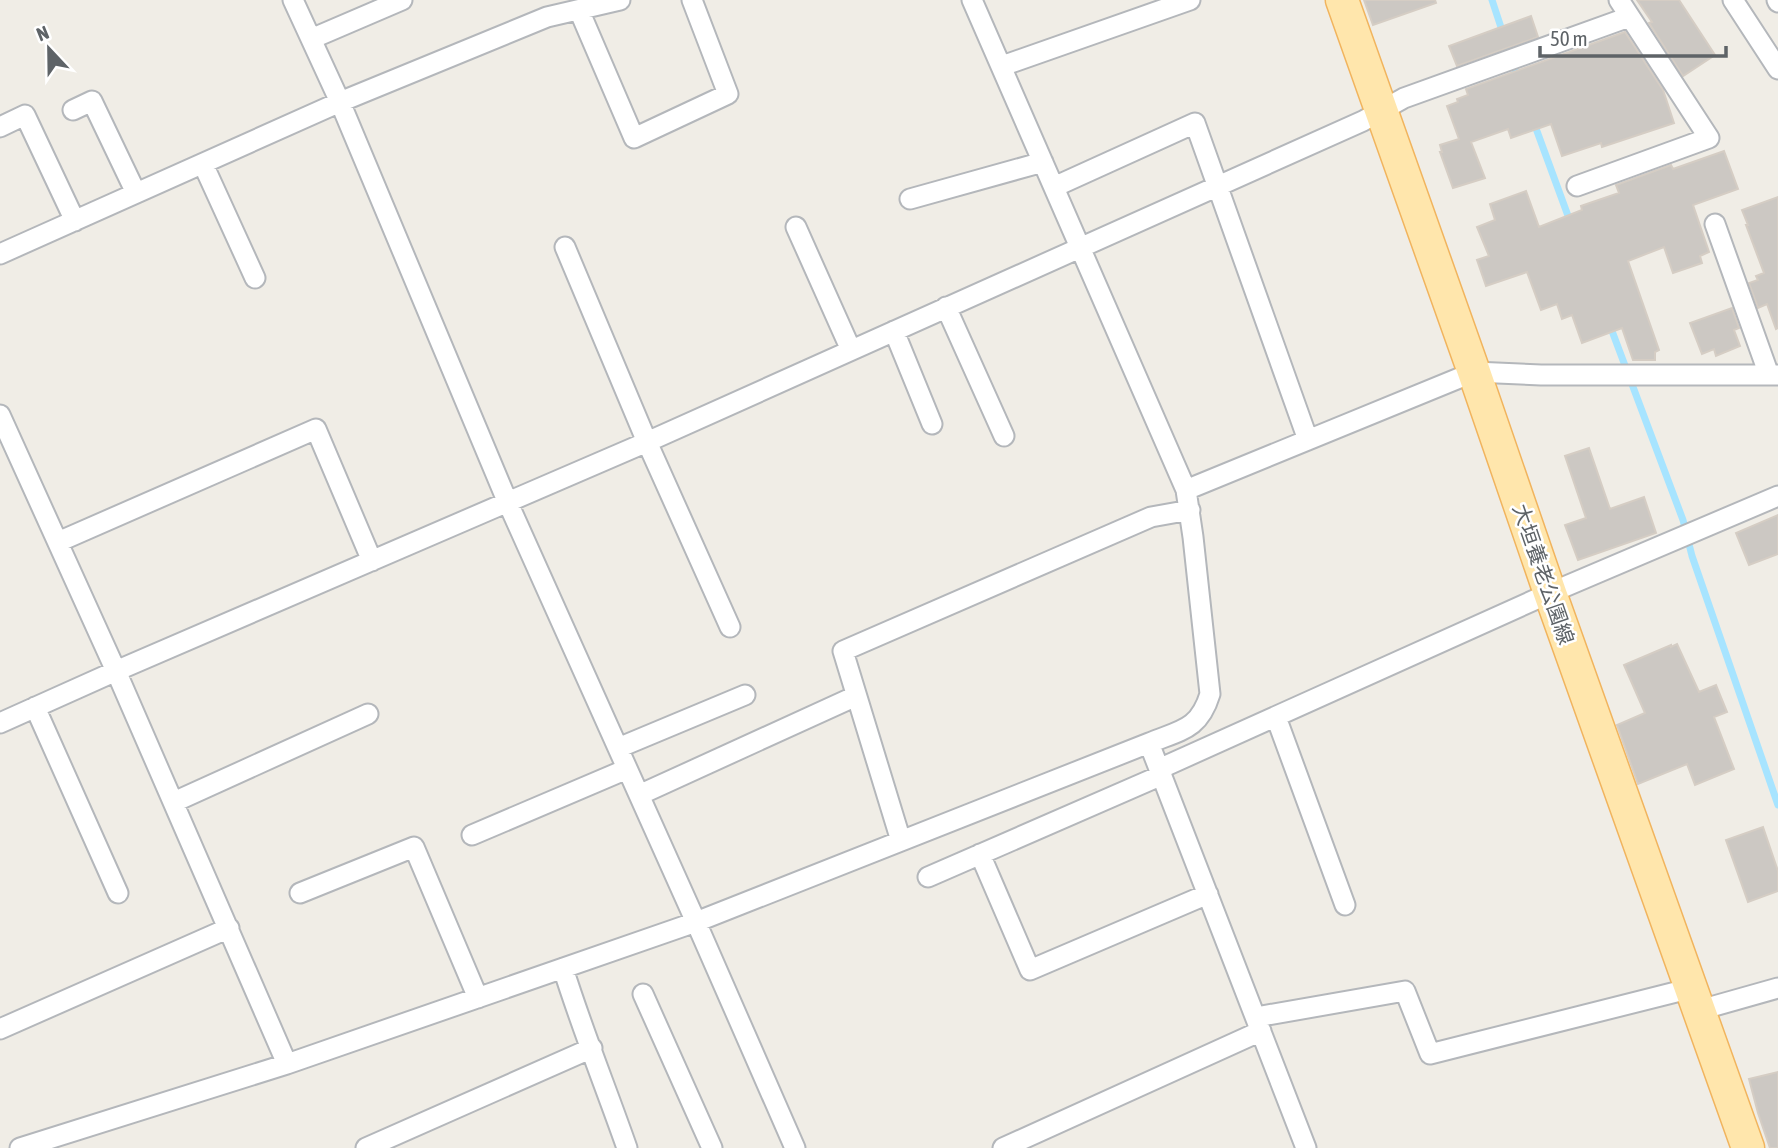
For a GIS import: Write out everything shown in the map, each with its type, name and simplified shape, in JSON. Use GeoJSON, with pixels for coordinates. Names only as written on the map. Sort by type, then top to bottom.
{"type":"FeatureCollection","features":[{"type":"Feature","properties":{"kind":"main road","name":"大垣養老公園線"},"geometry":{"type":"LineString","coordinates":[[1342,0],[1748,1148]]}},
{"type":"Feature","properties":{"kind":"street"},"geometry":{"type":"LineString","coordinates":[[293,0],[340,102],[508,503],[795,1148]]}},
{"type":"Feature","properties":{"kind":"street"},"geometry":{"type":"LineString","coordinates":[[311,39],[402,0]]}},
{"type":"Feature","properties":{"kind":"street"},"geometry":{"type":"LineString","coordinates":[[579,10],[634,138],[728,94],[692,0]]}},
{"type":"Feature","properties":{"kind":"street"},"geometry":{"type":"LineString","coordinates":[[20,1148],[287,1064],[696,922],[1149,743],[1192,725],[1200,718],[1210,694],[1186,490],[972,0]]}},
{"type":"Feature","properties":{"kind":"street"},"geometry":{"type":"LineString","coordinates":[[1002,66],[1190,0]]}},
{"type":"Feature","properties":{"kind":"street"},"geometry":{"type":"LineString","coordinates":[[1733,0],[1778,69]]}},
{"type":"Feature","properties":{"kind":"street"},"geometry":{"type":"LineString","coordinates":[[0,254],[340,102],[547,17],[615,1]]}},
{"type":"Feature","properties":{"kind":"street"},"geometry":{"type":"LineString","coordinates":[[0,723],[647,442],[1363,121],[1404,98],[1624,8],[1709,138],[1577,186]]}},
{"type":"Feature","properties":{"kind":"street"},"geometry":{"type":"LineString","coordinates":[[73,110],[92,101],[135,193]]}},
{"type":"Feature","properties":{"kind":"street"},"geometry":{"type":"LineString","coordinates":[[0,127],[25,115],[75,220]]}},
{"type":"Feature","properties":{"kind":"street"},"geometry":{"type":"LineString","coordinates":[[1054,187],[1195,123],[1308,440]]}},
{"type":"Feature","properties":{"kind":"street"},"geometry":{"type":"LineString","coordinates":[[910,199],[1043,162]]}},
{"type":"Feature","properties":{"kind":"street"},"geometry":{"type":"LineString","coordinates":[[203,164],[255,278]]}},
{"type":"Feature","properties":{"kind":"street"},"geometry":{"type":"LineString","coordinates":[[1186,490],[1474,372],[1541,375],[1774,375],[1715,224]]}},
{"type":"Feature","properties":{"kind":"street"},"geometry":{"type":"LineString","coordinates":[[796,227],[851,350]]}},
{"type":"Feature","properties":{"kind":"street"},"geometry":{"type":"LineString","coordinates":[[565,247],[647,442],[730,627]]}},
{"type":"Feature","properties":{"kind":"street"},"geometry":{"type":"LineString","coordinates":[[946,307],[1004,436]]}},
{"type":"Feature","properties":{"kind":"street"},"geometry":{"type":"LineString","coordinates":[[894,331],[932,424]]}},
{"type":"Feature","properties":{"kind":"street"},"geometry":{"type":"LineString","coordinates":[[0,415],[116,671],[287,1064]]}},
{"type":"Feature","properties":{"kind":"street"},"geometry":{"type":"LineString","coordinates":[[58,542],[316,429],[372,561]]}},
{"type":"Feature","properties":{"kind":"street"},"geometry":{"type":"LineString","coordinates":[[928,877],[1550,593],[1778,496]]}},
{"type":"Feature","properties":{"kind":"street"},"geometry":{"type":"LineString","coordinates":[[901,841],[843,651],[1151,517],[1190,510]]}},
{"type":"Feature","properties":{"kind":"street"},"geometry":{"type":"LineString","coordinates":[[618,748],[745,695]]}},
{"type":"Feature","properties":{"kind":"street"},"geometry":{"type":"LineString","coordinates":[[639,795],[856,696]]}},
{"type":"Feature","properties":{"kind":"street"},"geometry":{"type":"LineString","coordinates":[[35,707],[118,893]]}},
{"type":"Feature","properties":{"kind":"street"},"geometry":{"type":"LineString","coordinates":[[173,802],[368,714]]}},
{"type":"Feature","properties":{"kind":"street"},"geometry":{"type":"LineString","coordinates":[[1276,717],[1345,905]]}},
{"type":"Feature","properties":{"kind":"street"},"geometry":{"type":"LineString","coordinates":[[1149,743],[1306,1148]]}},
{"type":"Feature","properties":{"kind":"street"},"geometry":{"type":"LineString","coordinates":[[472,835],[628,769]]}},
{"type":"Feature","properties":{"kind":"street"},"geometry":{"type":"LineString","coordinates":[[300,893],[414,847],[478,998]]}},
{"type":"Feature","properties":{"kind":"street"},"geometry":{"type":"LineString","coordinates":[[981,854],[1030,970],[1208,894]]}},
{"type":"Feature","properties":{"kind":"street"},"geometry":{"type":"LineString","coordinates":[[0,1029],[229,928]]}},
{"type":"Feature","properties":{"kind":"street"},"geometry":{"type":"LineString","coordinates":[[563,968],[627,1148]]}},
{"type":"Feature","properties":{"kind":"street"},"geometry":{"type":"LineString","coordinates":[[1003,1148],[1259,1024],[1405,991],[1430,1054],[1696,999],[1778,988]]}},
{"type":"Feature","properties":{"kind":"street"},"geometry":{"type":"LineString","coordinates":[[643,994],[712,1148]]}},
{"type":"Feature","properties":{"kind":"street"},"geometry":{"type":"LineString","coordinates":[[366,1148],[592,1048]]}},
{"type":"Feature","properties":{"kind":"building"},"geometry":{"type":"Polygon","coordinates":[[[1364,0],[1435,0],[1436,3],[1373,25],[1364,0]]]}},
{"type":"Feature","properties":{"kind":"building"},"geometry":{"type":"Polygon","coordinates":[[[1637,0],[1679,0],[1715,55],[1683,76],[1637,0]]]}},
{"type":"Feature","properties":{"kind":"building"},"geometry":{"type":"Polygon","coordinates":[[[1531,16],[1538,37],[1457,66],[1449,46],[1531,16]]]}},
{"type":"Feature","properties":{"kind":"building"},"geometry":{"type":"Polygon","coordinates":[[[1625,32],[1663,90],[1674,123],[1602,147],[1601,143],[1562,156],[1551,124],[1511,138],[1508,129],[1471,142],[1485,178],[1453,188],[1440,152],[1440,145],[1459,139],[1447,106],[1468,95],[1466,89],[1625,32]]]}},
{"type":"Feature","properties":{"kind":"building"},"geometry":{"type":"Polygon","coordinates":[[[1724,151],[1738,189],[1693,205],[1709,252],[1700,256],[1702,263],[1673,273],[1664,247],[1628,261],[1659,350],[1655,352],[1655,360],[1633,360],[1622,328],[1582,343],[1572,315],[1562,319],[1557,304],[1541,310],[1527,272],[1486,286],[1477,260],[1489,256],[1477,227],[1495,220],[1490,204],[1526,191],[1539,227],[1582,210],[1581,206],[1619,193],[1616,185],[1671,165],[1673,169],[1724,151]]]}},
{"type":"Feature","properties":{"kind":"building"},"geometry":{"type":"Polygon","coordinates":[[[1778,197],[1776,329],[1767,304],[1758,308],[1749,283],[1758,280],[1756,276],[1764,273],[1742,210],[1778,197]]]}},
{"type":"Feature","properties":{"kind":"building"},"geometry":{"type":"Polygon","coordinates":[[[1732,308],[1739,328],[1734,330],[1740,346],[1716,356],[1714,349],[1702,354],[1690,323],[1732,308]]]}},
{"type":"Feature","properties":{"kind":"building"},"geometry":{"type":"Polygon","coordinates":[[[1589,448],[1610,509],[1644,497],[1656,533],[1578,560],[1565,525],[1586,518],[1565,456],[1589,448]]]}},
{"type":"Feature","properties":{"kind":"building"},"geometry":{"type":"Polygon","coordinates":[[[1778,515],[1778,554],[1749,565],[1736,533],[1778,515]]]}},
{"type":"Feature","properties":{"kind":"building"},"geometry":{"type":"Polygon","coordinates":[[[1677,644],[1699,692],[1716,685],[1727,712],[1714,717],[1734,769],[1695,785],[1687,764],[1638,784],[1617,725],[1645,713],[1624,665],[1677,644]]]}},
{"type":"Feature","properties":{"kind":"building"},"geometry":{"type":"Polygon","coordinates":[[[1763,827],[1778,871],[1778,891],[1748,902],[1726,840],[1763,827]]]}},
{"type":"Feature","properties":{"kind":"building"},"geometry":{"type":"Polygon","coordinates":[[[1778,1072],[1778,1148],[1770,1148],[1749,1079],[1778,1072]]]}},
{"type":"Feature","properties":{"kind":"waterway"},"geometry":{"type":"LineString","coordinates":[[1492,0],[1518,79]]}},
{"type":"Feature","properties":{"kind":"waterway"},"geometry":{"type":"LineString","coordinates":[[1534,123],[1571,224]]}},
{"type":"Feature","properties":{"kind":"waterway"},"geometry":{"type":"LineString","coordinates":[[1609,323],[1683,520],[1692,556],[1778,805]]}}]}
